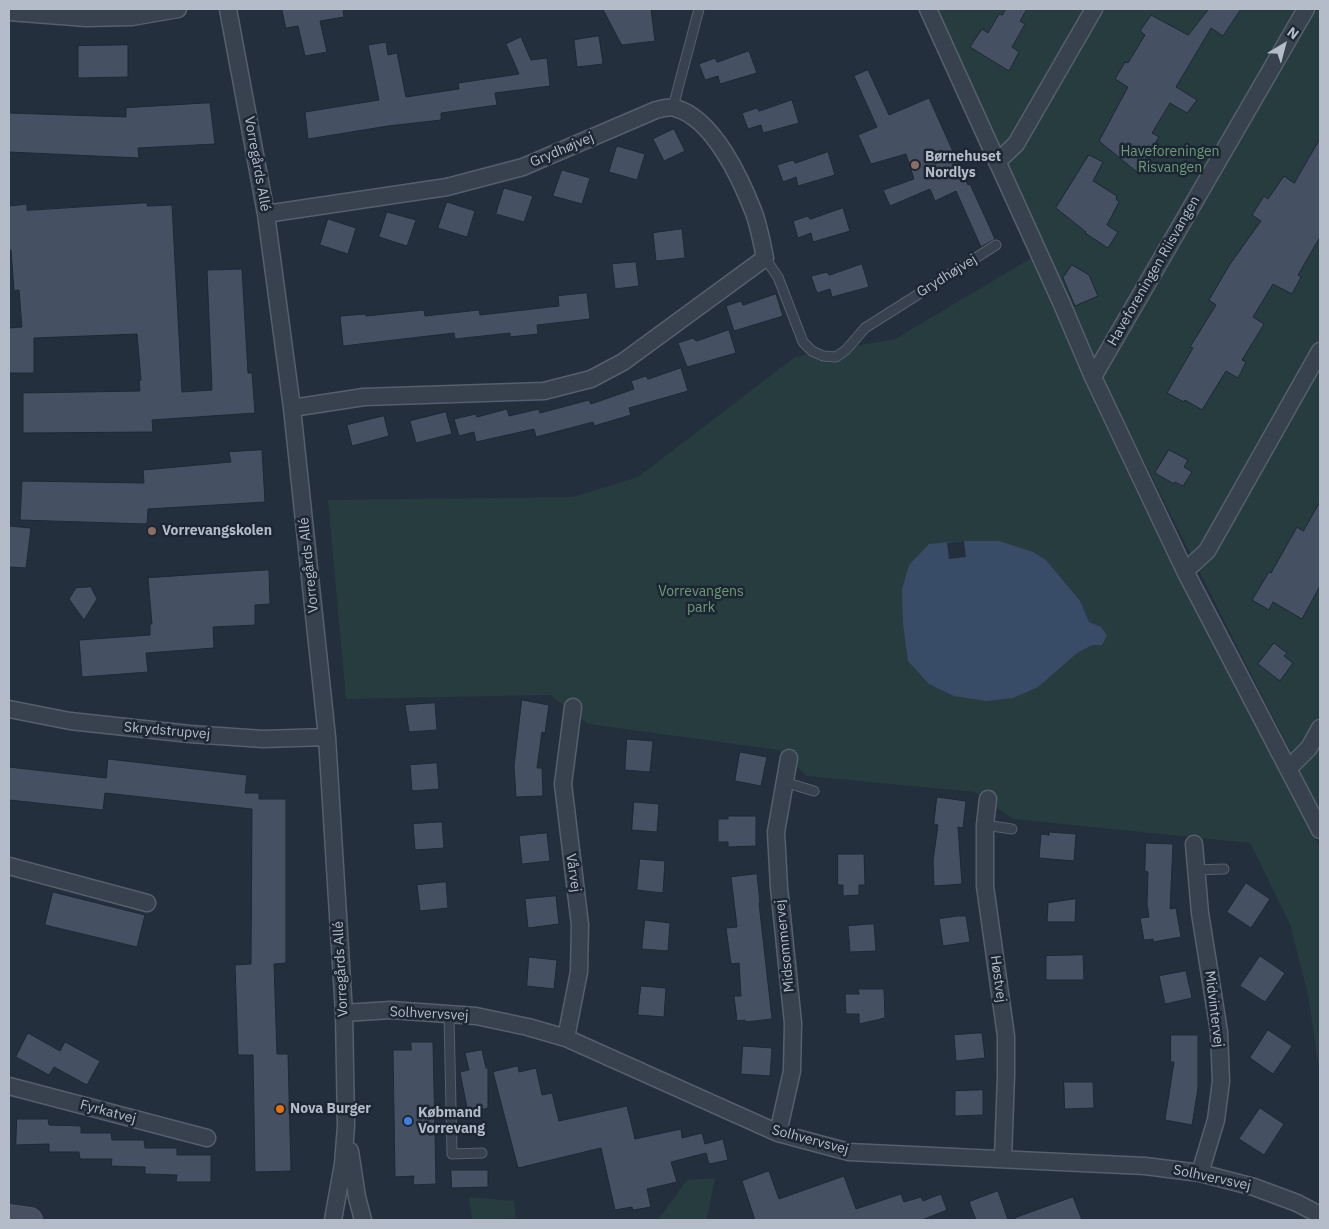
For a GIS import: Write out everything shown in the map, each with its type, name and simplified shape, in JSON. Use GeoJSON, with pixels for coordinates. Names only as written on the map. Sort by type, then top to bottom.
{"type":"FeatureCollection","features":[{"type":"Feature","properties":{"kind":"main road"},"geometry":{"type":"LineString","coordinates":[[9,1217],[30,1220]]}},
{"type":"Feature","properties":{"kind":"street"},"geometry":{"type":"LineString","coordinates":[[9,12],[86,18],[132,17],[178,9]]}},
{"type":"Feature","properties":{"kind":"street","name":"Vorregårds Allé"},"geometry":{"type":"LineString","coordinates":[[228,9],[266,214],[292,408],[327,737],[344,1014],[346,1126],[343,1164],[333,1220]]}},
{"type":"Feature","properties":{"kind":"street"},"geometry":{"type":"LineString","coordinates":[[928,9],[1093,377],[1185,570],[1320,830]]}},
{"type":"Feature","properties":{"kind":"street"},"geometry":{"type":"LineString","coordinates":[[997,162],[1016,144],[1094,9]]}},
{"type":"Feature","properties":{"kind":"street","name":"Haveforeningen Riisvangen"},"geometry":{"type":"LineString","coordinates":[[1093,377],[1306,9]]}},
{"type":"Feature","properties":{"kind":"street","name":"Grydhøjvej"},"geometry":{"type":"LineString","coordinates":[[266,214],[447,187],[523,167],[656,110],[673,107],[691,116],[706,128],[730,160],[754,214],[765,258]]}},
{"type":"Feature","properties":{"kind":"street"},"geometry":{"type":"LineString","coordinates":[[292,408],[364,396],[544,391],[591,379],[623,362],[765,258]]}},
{"type":"Feature","properties":{"kind":"street"},"geometry":{"type":"LineString","coordinates":[[1185,570],[1207,552],[1320,351]]}},
{"type":"Feature","properties":{"kind":"street","name":"Vårvej"},"geometry":{"type":"LineString","coordinates":[[566,1038],[579,972],[580,925],[563,784],[573,707]]}},
{"type":"Feature","properties":{"kind":"street","name":"Skrydstrupvej"},"geometry":{"type":"LineString","coordinates":[[9,709],[70,721],[190,734],[264,739],[327,737]]}},
{"type":"Feature","properties":{"kind":"street"},"geometry":{"type":"LineString","coordinates":[[1289,768],[1309,748],[1320,728]]}},
{"type":"Feature","properties":{"kind":"street","name":"Midsommervej"},"geometry":{"type":"LineString","coordinates":[[778,1133],[792,1071],[793,1023],[779,887],[776,832],[789,758]]}},
{"type":"Feature","properties":{"kind":"street","name":"Høstvej"},"geometry":{"type":"LineString","coordinates":[[988,799],[985,825],[985,886],[1006,1036],[1003,1159]]}},
{"type":"Feature","properties":{"kind":"street","name":"Midvintervej"},"geometry":{"type":"LineString","coordinates":[[1194,844],[1200,913],[1220,1032],[1221,1081],[1216,1120],[1200,1173]]}},
{"type":"Feature","properties":{"kind":"street"},"geometry":{"type":"LineString","coordinates":[[9,866],[147,903]]}},
{"type":"Feature","properties":{"kind":"street","name":"Solhvervsvej"},"geometry":{"type":"LineString","coordinates":[[344,1014],[391,1010],[476,1016],[528,1027],[566,1038],[778,1133],[849,1152],[1145,1166],[1200,1173],[1254,1187],[1297,1203],[1320,1215]]}},
{"type":"Feature","properties":{"kind":"street","name":"Fyrkatvej"},"geometry":{"type":"LineString","coordinates":[[9,1086],[207,1138]]}},
{"type":"Feature","properties":{"kind":"street","name":"Vorregårds Allé"},"geometry":{"type":"LineString","coordinates":[[346,1126],[357,1197],[363,1220]]}},
{"type":"Feature","properties":{"kind":"lane"},"geometry":{"type":"LineString","coordinates":[[673,107],[698,9]]}},
{"type":"Feature","properties":{"kind":"lane","name":"Grydhøjvej"},"geometry":{"type":"LineString","coordinates":[[765,258],[778,277],[803,342],[812,351],[823,356],[836,357],[846,350],[865,328],[996,245]]}},
{"type":"Feature","properties":{"kind":"lane"},"geometry":{"type":"LineString","coordinates":[[784,782],[814,791]]}},
{"type":"Feature","properties":{"kind":"lane"},"geometry":{"type":"LineString","coordinates":[[985,825],[1012,829]]}},
{"type":"Feature","properties":{"kind":"lane"},"geometry":{"type":"LineString","coordinates":[[1197,870],[1224,869]]}},
{"type":"Feature","properties":{"kind":"lane"},"geometry":{"type":"LineString","coordinates":[[449,1015],[452,1154],[482,1153]]}},
{"type":"Feature","properties":{"kind":"green space","name":"Haveforeningen Risvangen"},"geometry":{"type":"Polygon","coordinates":[[[937,9],[1320,9],[1320,811],[1104,382],[937,9]]]}},
{"type":"Feature","properties":{"kind":"green space","name":"Vorrevangens park"},"geometry":{"type":"Polygon","coordinates":[[[1033,257],[1206,627],[1320,847],[1320,1064],[1318,1062],[1308,995],[1290,924],[1250,843],[1013,819],[974,792],[807,776],[779,750],[588,724],[550,695],[346,699],[328,500],[573,497],[638,477],[795,357],[895,339],[1033,257]]]}},
{"type":"Feature","properties":{"kind":"green space"},"geometry":{"type":"Polygon","coordinates":[[[715,1178],[707,1220],[658,1220],[687,1180],[715,1178]]]}},
{"type":"Feature","properties":{"kind":"green space"},"geometry":{"type":"Polygon","coordinates":[[[469,1197],[514,1201],[516,1218],[472,1220],[469,1197]]]}},
{"type":"Feature","properties":{"kind":"water"},"geometry":{"type":"Polygon","coordinates":[[[999,541],[1033,552],[1046,560],[1080,601],[1089,622],[1101,627],[1107,635],[1102,645],[1092,645],[1077,653],[1038,687],[1013,698],[986,701],[954,696],[929,684],[908,661],[903,624],[902,589],[909,565],[929,544],[999,541]]]}},
{"type":"Feature","properties":{"kind":"pier"},"geometry":{"type":"Polygon","coordinates":[[[964,541],[966,557],[949,559],[947,543],[964,541]]]}},
{"type":"Feature","properties":{"kind":"building"},"geometry":{"type":"Polygon","coordinates":[[[282,9],[343,9],[344,17],[320,21],[327,52],[305,56],[298,26],[286,28],[282,9]]]}},
{"type":"Feature","properties":{"kind":"building"},"geometry":{"type":"Polygon","coordinates":[[[603,9],[651,9],[655,41],[622,45],[603,9]]]}},
{"type":"Feature","properties":{"kind":"building"},"geometry":{"type":"Polygon","coordinates":[[[1006,9],[1027,9],[1020,21],[1025,24],[1012,47],[1019,52],[1009,71],[970,47],[982,29],[988,33],[999,14],[1002,15],[1006,9]]]}},
{"type":"Feature","properties":{"kind":"building"},"geometry":{"type":"Polygon","coordinates":[[[1209,9],[1241,9],[1223,36],[1211,28],[1176,87],[1197,100],[1187,113],[1170,103],[1152,133],[1159,137],[1137,172],[1099,141],[1128,87],[1115,79],[1125,62],[1128,63],[1145,35],[1140,31],[1151,15],[1188,35],[1209,9]]]}},
{"type":"Feature","properties":{"kind":"building"},"geometry":{"type":"Polygon","coordinates":[[[599,36],[603,64],[577,67],[574,40],[599,36]]]}},
{"type":"Feature","properties":{"kind":"building"},"geometry":{"type":"Polygon","coordinates":[[[521,37],[531,60],[547,58],[550,86],[495,93],[497,105],[441,113],[441,120],[388,126],[308,139],[305,112],[379,100],[368,45],[386,42],[388,55],[397,53],[406,97],[459,89],[458,83],[519,74],[506,44],[521,37]]]}},
{"type":"Feature","properties":{"kind":"building"},"geometry":{"type":"Polygon","coordinates":[[[128,45],[128,77],[78,78],[78,46],[128,45]]]}},
{"type":"Feature","properties":{"kind":"building"},"geometry":{"type":"Polygon","coordinates":[[[749,51],[757,73],[720,84],[718,76],[705,80],[699,64],[715,58],[717,62],[749,51]]]}},
{"type":"Feature","properties":{"kind":"building"},"geometry":{"type":"Polygon","coordinates":[[[868,70],[889,115],[929,98],[968,185],[970,184],[995,239],[981,247],[956,191],[935,201],[930,189],[890,206],[883,190],[914,179],[906,154],[871,164],[858,135],[877,127],[854,76],[868,70]]]}},
{"type":"Feature","properties":{"kind":"building"},"geometry":{"type":"Polygon","coordinates":[[[792,100],[799,123],[763,133],[761,125],[748,129],[742,113],[757,108],[759,111],[792,100]]]}},
{"type":"Feature","properties":{"kind":"building"},"geometry":{"type":"Polygon","coordinates":[[[210,103],[215,144],[138,148],[139,158],[9,152],[9,113],[126,117],[126,108],[210,103]]]}},
{"type":"Feature","properties":{"kind":"building"},"geometry":{"type":"Polygon","coordinates":[[[674,129],[685,151],[664,161],[653,139],[674,129]]]}},
{"type":"Feature","properties":{"kind":"building"},"geometry":{"type":"Polygon","coordinates":[[[1320,139],[1320,237],[1298,275],[1301,277],[1292,294],[1273,284],[1253,317],[1264,324],[1242,360],[1246,362],[1238,378],[1226,371],[1202,410],[1185,400],[1184,402],[1167,393],[1193,348],[1190,347],[1216,305],[1209,300],[1230,264],[1261,221],[1252,215],[1264,196],[1268,199],[1284,176],[1294,183],[1320,139]]]}},
{"type":"Feature","properties":{"kind":"building"},"geometry":{"type":"Polygon","coordinates":[[[617,146],[645,154],[637,180],[609,172],[617,146]]]}},
{"type":"Feature","properties":{"kind":"building"},"geometry":{"type":"Polygon","coordinates":[[[828,152],[835,175],[798,186],[796,177],[783,182],[777,165],[793,160],[795,163],[828,152]]]}},
{"type":"Feature","properties":{"kind":"building"},"geometry":{"type":"Polygon","coordinates":[[[1089,155],[1103,162],[1093,181],[1117,196],[1116,199],[1119,202],[1107,225],[1118,232],[1108,248],[1085,233],[1056,208],[1089,155]]]}},
{"type":"Feature","properties":{"kind":"building"},"geometry":{"type":"Polygon","coordinates":[[[562,170],[590,178],[582,204],[553,196],[562,170]]]}},
{"type":"Feature","properties":{"kind":"building"},"geometry":{"type":"Polygon","coordinates":[[[504,188],[533,196],[524,222],[496,214],[504,188]]]}},
{"type":"Feature","properties":{"kind":"building"},"geometry":{"type":"Polygon","coordinates":[[[447,202],[475,211],[467,237],[438,228],[447,202]]]}},
{"type":"Feature","properties":{"kind":"building"},"geometry":{"type":"Polygon","coordinates":[[[148,203],[147,206],[172,205],[182,392],[212,390],[207,270],[242,269],[248,373],[252,373],[255,413],[152,420],[153,432],[23,433],[23,393],[140,391],[139,380],[141,380],[137,334],[34,338],[34,373],[9,373],[9,328],[22,327],[19,290],[14,291],[11,250],[9,250],[9,206],[27,204],[27,210],[148,203]]]}},
{"type":"Feature","properties":{"kind":"building"},"geometry":{"type":"Polygon","coordinates":[[[843,208],[850,231],[813,242],[811,233],[798,238],[793,221],[808,216],[810,219],[843,208]]]}},
{"type":"Feature","properties":{"kind":"building"},"geometry":{"type":"Polygon","coordinates":[[[387,212],[416,220],[407,246],[379,237],[387,212]]]}},
{"type":"Feature","properties":{"kind":"building"},"geometry":{"type":"Polygon","coordinates":[[[328,219],[356,228],[348,254],[320,245],[328,219]]]}},
{"type":"Feature","properties":{"kind":"building"},"geometry":{"type":"Polygon","coordinates":[[[682,229],[685,258],[656,261],[653,233],[682,229]]]}},
{"type":"Feature","properties":{"kind":"building"},"geometry":{"type":"Polygon","coordinates":[[[636,262],[639,286],[615,289],[612,264],[636,262]]]}},
{"type":"Feature","properties":{"kind":"building"},"geometry":{"type":"Polygon","coordinates":[[[862,264],[869,287],[832,297],[830,289],[817,293],[811,276],[827,272],[829,275],[862,264]]]}},
{"type":"Feature","properties":{"kind":"building"},"geometry":{"type":"Polygon","coordinates":[[[1072,265],[1089,275],[1098,296],[1075,306],[1063,278],[1072,265]]]}},
{"type":"Feature","properties":{"kind":"building"},"geometry":{"type":"Polygon","coordinates":[[[587,293],[590,319],[537,325],[538,334],[510,337],[510,333],[455,339],[454,333],[343,346],[340,316],[365,314],[366,316],[424,310],[425,316],[479,310],[480,315],[559,306],[558,296],[587,293]]]}},
{"type":"Feature","properties":{"kind":"building"},"geometry":{"type":"Polygon","coordinates":[[[776,294],[783,316],[734,331],[726,306],[741,301],[743,305],[776,294]]]}},
{"type":"Feature","properties":{"kind":"building"},"geometry":{"type":"Polygon","coordinates":[[[729,330],[736,353],[687,367],[678,343],[693,338],[696,341],[729,330]]]}},
{"type":"Feature","properties":{"kind":"building"},"geometry":{"type":"Polygon","coordinates":[[[681,368],[688,391],[629,408],[631,415],[594,426],[593,422],[536,437],[534,429],[476,442],[474,432],[459,436],[454,419],[476,414],[477,417],[507,409],[509,416],[539,409],[540,413],[589,400],[591,404],[634,389],[631,381],[646,376],[648,379],[681,368]]]}},
{"type":"Feature","properties":{"kind":"building"},"geometry":{"type":"Polygon","coordinates":[[[446,412],[452,434],[416,443],[410,421],[446,412]]]}},
{"type":"Feature","properties":{"kind":"building"},"geometry":{"type":"Polygon","coordinates":[[[384,416],[389,436],[352,446],[347,425],[384,416]]]}},
{"type":"Feature","properties":{"kind":"building"},"geometry":{"type":"Polygon","coordinates":[[[262,450],[265,502],[148,509],[147,524],[20,520],[22,481],[144,483],[143,470],[231,462],[229,452],[262,450]]]}},
{"type":"Feature","properties":{"kind":"building"},"geometry":{"type":"Polygon","coordinates":[[[1169,450],[1188,460],[1184,467],[1192,472],[1183,486],[1175,482],[1174,484],[1155,473],[1169,450]]]}},
{"type":"Feature","properties":{"kind":"building"},"geometry":{"type":"Polygon","coordinates":[[[1320,502],[1320,586],[1302,619],[1273,602],[1269,610],[1252,600],[1269,572],[1271,573],[1297,527],[1303,531],[1320,502]]]}},
{"type":"Feature","properties":{"kind":"building"},"geometry":{"type":"Polygon","coordinates":[[[9,526],[31,528],[26,568],[9,567],[9,526]]]}},
{"type":"Feature","properties":{"kind":"building"},"geometry":{"type":"Polygon","coordinates":[[[269,570],[270,604],[255,605],[255,625],[213,627],[214,648],[146,653],[148,672],[82,677],[79,640],[150,635],[150,624],[152,624],[148,578],[269,570]]]}},
{"type":"Feature","properties":{"kind":"building"},"geometry":{"type":"Polygon","coordinates":[[[91,587],[97,599],[84,620],[69,599],[76,588],[91,587]]]}},
{"type":"Feature","properties":{"kind":"building"},"geometry":{"type":"Polygon","coordinates":[[[1274,643],[1287,653],[1284,656],[1293,663],[1280,681],[1258,664],[1274,643]]]}},
{"type":"Feature","properties":{"kind":"building"},"geometry":{"type":"Polygon","coordinates":[[[522,700],[549,705],[545,733],[542,732],[537,768],[542,768],[543,796],[516,797],[514,766],[522,700]]]}},
{"type":"Feature","properties":{"kind":"building"},"geometry":{"type":"Polygon","coordinates":[[[435,703],[437,730],[409,732],[405,705],[435,703]]]}},
{"type":"Feature","properties":{"kind":"building"},"geometry":{"type":"Polygon","coordinates":[[[627,739],[653,741],[650,772],[625,770],[627,739]]]}},
{"type":"Feature","properties":{"kind":"building"},"geometry":{"type":"Polygon","coordinates":[[[740,752],[767,757],[761,786],[735,781],[740,752]]]}},
{"type":"Feature","properties":{"kind":"building"},"geometry":{"type":"Polygon","coordinates":[[[108,759],[247,775],[245,793],[259,793],[259,799],[286,799],[286,963],[274,964],[277,1054],[288,1054],[291,1171],[255,1172],[253,1055],[238,1055],[235,965],[251,964],[252,809],[105,793],[103,810],[9,800],[9,767],[106,778],[108,759]]]}},
{"type":"Feature","properties":{"kind":"building"},"geometry":{"type":"Polygon","coordinates":[[[437,763],[439,789],[412,791],[410,765],[437,763]]]}},
{"type":"Feature","properties":{"kind":"building"},"geometry":{"type":"Polygon","coordinates":[[[937,797],[966,801],[963,828],[958,827],[962,884],[934,886],[933,861],[938,825],[934,824],[937,797]]]}},
{"type":"Feature","properties":{"kind":"building"},"geometry":{"type":"Polygon","coordinates":[[[634,802],[659,804],[657,832],[632,830],[634,802]]]}},
{"type":"Feature","properties":{"kind":"building"},"geometry":{"type":"Polygon","coordinates":[[[728,816],[756,816],[756,846],[728,847],[728,842],[718,842],[718,819],[728,819],[728,816]]]}},
{"type":"Feature","properties":{"kind":"building"},"geometry":{"type":"Polygon","coordinates":[[[442,822],[444,848],[415,850],[413,824],[442,822]]]}},
{"type":"Feature","properties":{"kind":"building"},"geometry":{"type":"Polygon","coordinates":[[[1049,832],[1076,834],[1074,861],[1039,858],[1041,834],[1049,835],[1049,832]]]}},
{"type":"Feature","properties":{"kind":"building"},"geometry":{"type":"Polygon","coordinates":[[[547,833],[550,861],[522,864],[519,836],[547,833]]]}},
{"type":"Feature","properties":{"kind":"building"},"geometry":{"type":"Polygon","coordinates":[[[1146,843],[1173,844],[1170,909],[1176,908],[1181,937],[1153,942],[1153,939],[1144,940],[1140,918],[1149,917],[1147,904],[1148,872],[1145,871],[1146,843]]]}},
{"type":"Feature","properties":{"kind":"building"},"geometry":{"type":"Polygon","coordinates":[[[838,854],[864,854],[865,885],[859,885],[859,895],[843,896],[843,885],[838,885],[838,854]]]}},
{"type":"Feature","properties":{"kind":"building"},"geometry":{"type":"Polygon","coordinates":[[[640,859],[665,861],[663,893],[637,890],[640,859]]]}},
{"type":"Feature","properties":{"kind":"building"},"geometry":{"type":"Polygon","coordinates":[[[757,874],[772,1019],[745,1022],[745,1020],[737,1021],[734,996],[741,996],[739,963],[731,964],[726,928],[737,927],[731,877],[757,874]]]}},
{"type":"Feature","properties":{"kind":"building"},"geometry":{"type":"Polygon","coordinates":[[[446,882],[448,908],[420,911],[417,885],[446,882]]]}},
{"type":"Feature","properties":{"kind":"building"},"geometry":{"type":"Polygon","coordinates":[[[1246,883],[1270,899],[1251,928],[1227,912],[1246,883]]]}},
{"type":"Feature","properties":{"kind":"building"},"geometry":{"type":"Polygon","coordinates":[[[53,892],[145,915],[137,947],[45,925],[53,892]]]}},
{"type":"Feature","properties":{"kind":"building"},"geometry":{"type":"Polygon","coordinates":[[[556,896],[559,924],[528,928],[525,899],[556,896]]]}},
{"type":"Feature","properties":{"kind":"building"},"geometry":{"type":"Polygon","coordinates":[[[1076,899],[1075,922],[1047,922],[1048,903],[1076,899]]]}},
{"type":"Feature","properties":{"kind":"building"},"geometry":{"type":"Polygon","coordinates":[[[966,916],[970,942],[943,946],[939,919],[966,916]]]}},
{"type":"Feature","properties":{"kind":"building"},"geometry":{"type":"Polygon","coordinates":[[[645,920],[670,923],[668,951],[642,949],[645,920]]]}},
{"type":"Feature","properties":{"kind":"building"},"geometry":{"type":"Polygon","coordinates":[[[874,924],[876,951],[850,952],[848,926],[874,924]]]}},
{"type":"Feature","properties":{"kind":"building"},"geometry":{"type":"Polygon","coordinates":[[[1083,955],[1084,980],[1046,980],[1046,956],[1083,955]]]}},
{"type":"Feature","properties":{"kind":"building"},"geometry":{"type":"Polygon","coordinates":[[[1260,956],[1285,973],[1265,1002],[1240,986],[1260,956]]]}},
{"type":"Feature","properties":{"kind":"building"},"geometry":{"type":"Polygon","coordinates":[[[529,957],[557,960],[554,989],[527,986],[529,957]]]}},
{"type":"Feature","properties":{"kind":"building"},"geometry":{"type":"Polygon","coordinates":[[[1186,971],[1192,998],[1165,1004],[1159,976],[1186,971]]]}},
{"type":"Feature","properties":{"kind":"building"},"geometry":{"type":"Polygon","coordinates":[[[641,986],[666,988],[664,1017],[638,1015],[641,986]]]}},
{"type":"Feature","properties":{"kind":"building"},"geometry":{"type":"Polygon","coordinates":[[[858,989],[884,989],[885,1018],[859,1024],[859,1014],[846,1014],[845,994],[859,994],[858,989]]]}},
{"type":"Feature","properties":{"kind":"building"},"geometry":{"type":"Polygon","coordinates":[[[1268,1030],[1292,1046],[1273,1074],[1250,1058],[1268,1030]]]}},
{"type":"Feature","properties":{"kind":"building"},"geometry":{"type":"Polygon","coordinates":[[[28,1033],[60,1051],[65,1042],[100,1061],[87,1085],[54,1067],[49,1075],[16,1057],[28,1033]]]}},
{"type":"Feature","properties":{"kind":"building"},"geometry":{"type":"Polygon","coordinates":[[[982,1033],[985,1058],[956,1061],[954,1035],[982,1033]]]}},
{"type":"Feature","properties":{"kind":"building"},"geometry":{"type":"Polygon","coordinates":[[[1171,1035],[1198,1035],[1198,1088],[1192,1125],[1165,1120],[1174,1062],[1171,1062],[1171,1035]]]}},
{"type":"Feature","properties":{"kind":"building"},"geometry":{"type":"Polygon","coordinates":[[[411,1042],[433,1042],[436,1184],[413,1185],[414,1176],[395,1177],[393,1050],[411,1050],[411,1042]]]}},
{"type":"Feature","properties":{"kind":"building"},"geometry":{"type":"Polygon","coordinates":[[[743,1046],[772,1048],[770,1076],[741,1074],[743,1046]]]}},
{"type":"Feature","properties":{"kind":"building"},"geometry":{"type":"Polygon","coordinates":[[[482,1050],[486,1068],[488,1068],[488,1108],[468,1113],[460,1072],[469,1070],[465,1053],[482,1050]]]}},
{"type":"Feature","properties":{"kind":"building"},"geometry":{"type":"Polygon","coordinates":[[[518,1066],[519,1072],[536,1068],[542,1095],[552,1093],[559,1121],[627,1106],[635,1139],[681,1129],[682,1138],[702,1133],[705,1144],[723,1139],[728,1160],[709,1164],[706,1153],[671,1162],[677,1182],[647,1189],[651,1207],[633,1210],[632,1207],[615,1210],[601,1148],[518,1168],[493,1072],[518,1066]]]}},
{"type":"Feature","properties":{"kind":"building"},"geometry":{"type":"Polygon","coordinates":[[[1064,1082],[1093,1082],[1094,1108],[1065,1109],[1064,1082]]]}},
{"type":"Feature","properties":{"kind":"building"},"geometry":{"type":"Polygon","coordinates":[[[983,1090],[983,1115],[955,1116],[955,1091],[983,1090]]]}},
{"type":"Feature","properties":{"kind":"building"},"geometry":{"type":"Polygon","coordinates":[[[1260,1108],[1284,1124],[1264,1155],[1239,1139],[1260,1108]]]}},
{"type":"Feature","properties":{"kind":"building"},"geometry":{"type":"Polygon","coordinates":[[[17,1119],[48,1119],[49,1125],[81,1126],[81,1133],[111,1133],[112,1140],[144,1140],[145,1148],[177,1148],[177,1155],[211,1155],[211,1182],[176,1182],[177,1175],[145,1174],[145,1167],[111,1166],[112,1159],[80,1159],[79,1152],[49,1152],[49,1144],[16,1145],[17,1119]]]}},
{"type":"Feature","properties":{"kind":"building"},"geometry":{"type":"Polygon","coordinates":[[[451,1170],[488,1170],[488,1187],[452,1188],[451,1170]]]}},
{"type":"Feature","properties":{"kind":"building"},"geometry":{"type":"Polygon","coordinates":[[[769,1171],[779,1199],[844,1176],[856,1209],[901,1194],[904,1202],[921,1197],[923,1201],[941,1194],[947,1210],[922,1220],[755,1220],[742,1181],[769,1171]]]}},
{"type":"Feature","properties":{"kind":"building"},"geometry":{"type":"Polygon","coordinates":[[[998,1191],[1008,1220],[976,1220],[969,1202],[998,1191]]]}},
{"type":"Feature","properties":{"kind":"building"},"geometry":{"type":"Polygon","coordinates":[[[1073,1197],[1082,1220],[1016,1220],[1015,1218],[1073,1197]]]}},
{"type":"Feature","properties":{"kind":"place","name":"Børnehuset Nordlys"},"geometry":{"type":"Point","coordinates":[915,165]}},
{"type":"Feature","properties":{"kind":"place","name":"Vorrevangskolen"},"geometry":{"type":"Point","coordinates":[152,531]}},
{"type":"Feature","properties":{"kind":"place","name":"Nova Burger"},"geometry":{"type":"Point","coordinates":[280,1109]}},
{"type":"Feature","properties":{"kind":"place","name":"Købmand Vorrevang"},"geometry":{"type":"Point","coordinates":[408,1121]}}]}
